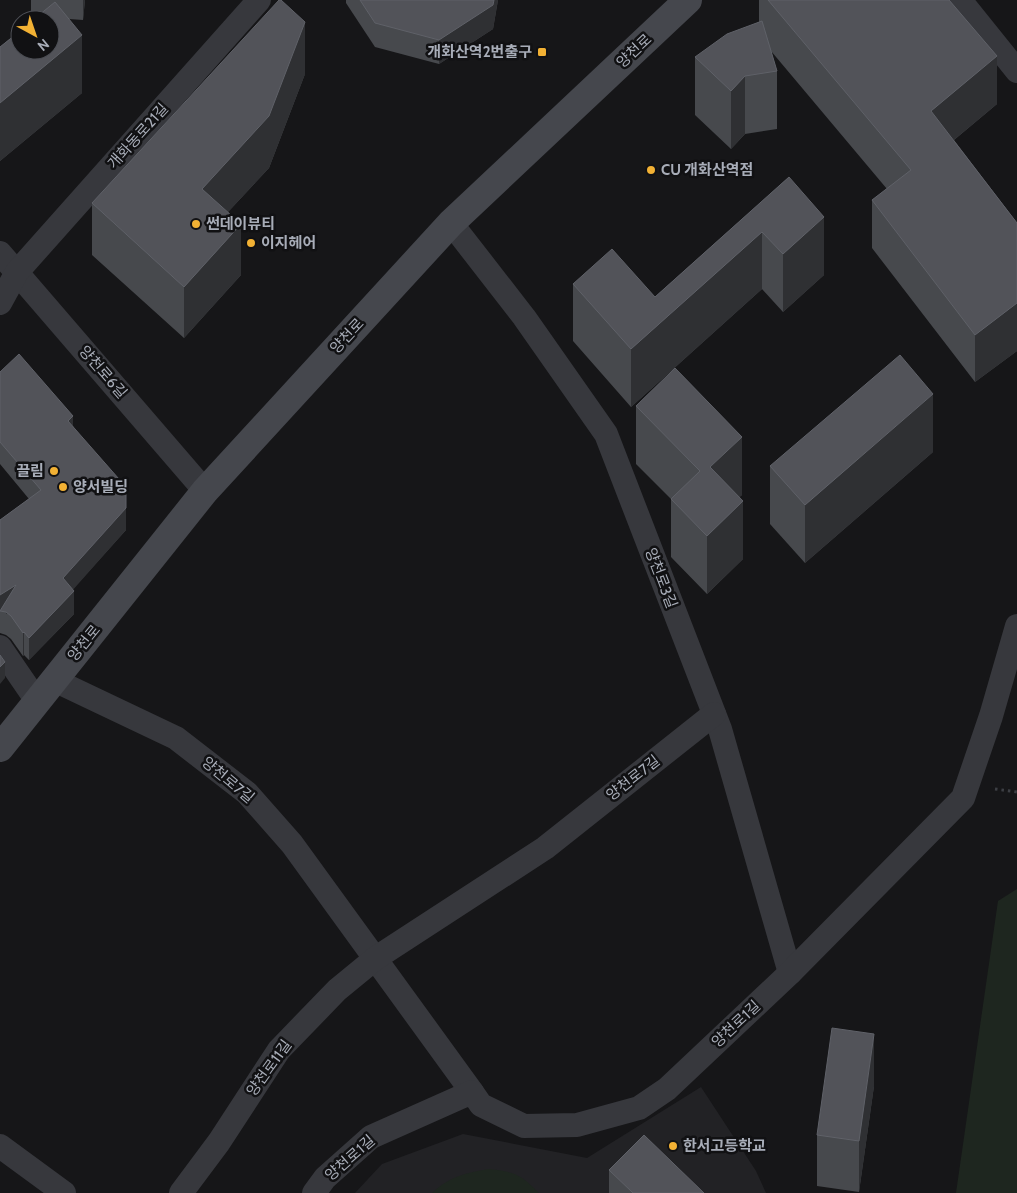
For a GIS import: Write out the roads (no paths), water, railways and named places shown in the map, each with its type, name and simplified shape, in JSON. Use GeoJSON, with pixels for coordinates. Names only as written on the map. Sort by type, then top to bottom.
{"type":"FeatureCollection","features":[{"type":"Feature","properties":{"kind":"main road","name":"양천로"},"geometry":{"type":"LineString","coordinates":[[0,748],[205,491],[451,223],[688,0]]}},
{"type":"Feature","properties":{"kind":"street","name":"개화동로21길"},"geometry":{"type":"LineString","coordinates":[[0,303],[17,272],[259,0]]}},
{"type":"Feature","properties":{"kind":"street"},"geometry":{"type":"LineString","coordinates":[[960,0],[1017,71]]}},
{"type":"Feature","properties":{"kind":"street","name":"양천로3길"},"geometry":{"type":"LineString","coordinates":[[451,223],[524,317],[606,434],[714,714],[790,973]]}},
{"type":"Feature","properties":{"kind":"street","name":"양천로6길"},"geometry":{"type":"LineString","coordinates":[[0,253],[205,491]]}},
{"type":"Feature","properties":{"kind":"street","name":"양천로1길"},"geometry":{"type":"LineString","coordinates":[[314,1193],[324,1178],[371,1136],[472,1092],[482,1105],[524,1126],[577,1125],[639,1108],[667,1090],[790,973],[963,798],[991,716],[1017,626]]}},
{"type":"Feature","properties":{"kind":"street"},"geometry":{"type":"LineString","coordinates":[[0,647],[37,701]]}},
{"type":"Feature","properties":{"kind":"street","name":"양천로7길"},"geometry":{"type":"LineString","coordinates":[[54,680],[176,738],[247,793],[292,844],[472,1092]]}},
{"type":"Feature","properties":{"kind":"street","name":"양천로7길"},"geometry":{"type":"LineString","coordinates":[[376,958],[545,848],[714,714]]}},
{"type":"Feature","properties":{"kind":"street","name":"양천로11길"},"geometry":{"type":"LineString","coordinates":[[181,1193],[218,1142],[279,1050],[337,990],[376,958]]}},
{"type":"Feature","properties":{"kind":"street"},"geometry":{"type":"LineString","coordinates":[[0,1146],[64,1193]]}},
{"type":"Feature","properties":{"kind":"place","name":"개화산역2번출구"},"geometry":{"type":"Point","coordinates":[542,52]}},
{"type":"Feature","properties":{"kind":"place","name":"CU 개화산역점"},"geometry":{"type":"Point","coordinates":[651,170]}},
{"type":"Feature","properties":{"kind":"place","name":"썬데이뷰티"},"geometry":{"type":"Point","coordinates":[196,224]}},
{"type":"Feature","properties":{"kind":"place","name":"이지헤어"},"geometry":{"type":"Point","coordinates":[251,243]}},
{"type":"Feature","properties":{"kind":"place","name":"끌림"},"geometry":{"type":"Point","coordinates":[54,471]}},
{"type":"Feature","properties":{"kind":"place","name":"양서빌딩"},"geometry":{"type":"Point","coordinates":[63,487]}},
{"type":"Feature","properties":{"kind":"place","name":"한서고등학교"},"geometry":{"type":"Point","coordinates":[673,1146]}}]}
